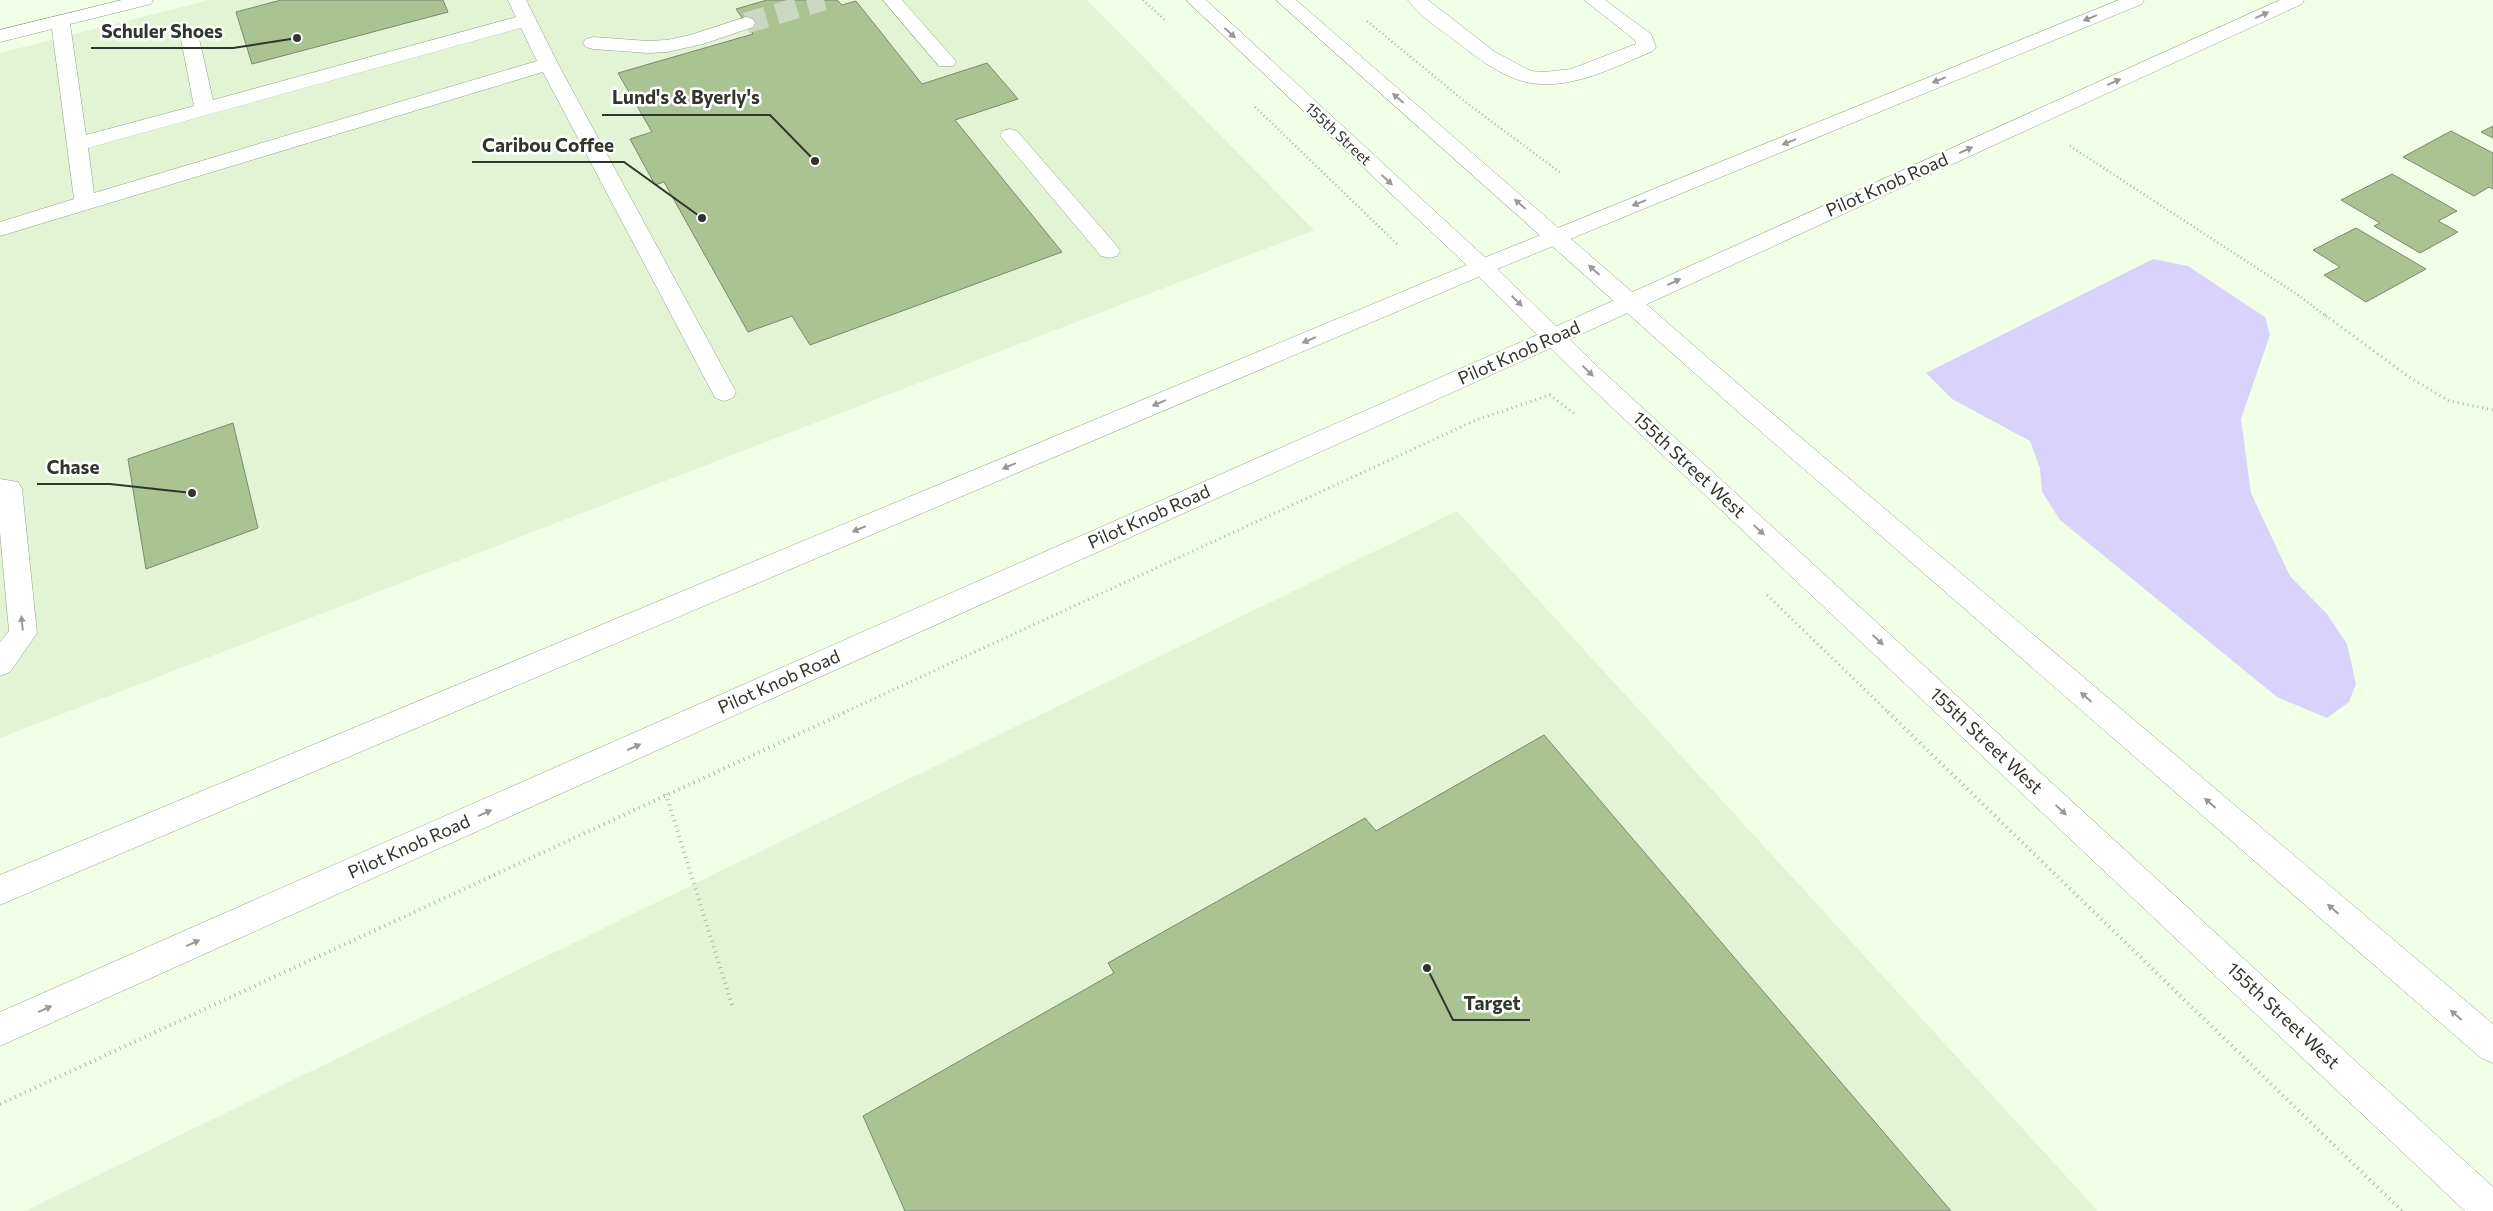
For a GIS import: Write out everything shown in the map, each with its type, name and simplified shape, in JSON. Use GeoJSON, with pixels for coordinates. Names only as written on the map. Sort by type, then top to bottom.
{"type":"FeatureCollection","features":[{"type":"Feature","properties":{"kind":"main road"},"geometry":{"type":"LineString","coordinates":[[0,36],[144,0]]}},
{"type":"Feature","properties":{"kind":"main road"},"geometry":{"type":"LineString","coordinates":[[517,0],[548,64],[724,392]]}},
{"type":"Feature","properties":{"kind":"main road"},"geometry":{"type":"LineString","coordinates":[[892,0],[946,62]]}},
{"type":"Feature","properties":{"kind":"main road","name":"155th Street"},"geometry":{"type":"LineString","coordinates":[[1195,0],[1482,267]]}},
{"type":"Feature","properties":{"kind":"main road"},"geometry":{"type":"LineString","coordinates":[[1285,0],[1630,303],[2493,1046]]}},
{"type":"Feature","properties":{"kind":"main road"},"geometry":{"type":"LineString","coordinates":[[1417,0],[1442,22],[1511,70],[1529,77],[1562,78],[1600,66],[1646,47],[1644,38],[1593,0]]}},
{"type":"Feature","properties":{"kind":"main road"},"geometry":{"type":"LineString","coordinates":[[0,890],[1482,267],[2135,0]]}},
{"type":"Feature","properties":{"kind":"main road","name":"Pilot Knob Road"},"geometry":{"type":"LineString","coordinates":[[0,1029],[1630,303],[2295,0]]}},
{"type":"Feature","properties":{"kind":"main road"},"geometry":{"type":"LineString","coordinates":[[78,144],[527,20]]}},
{"type":"Feature","properties":{"kind":"main road"},"geometry":{"type":"LineString","coordinates":[[60,21],[85,203]]}},
{"type":"Feature","properties":{"kind":"main road"},"geometry":{"type":"LineString","coordinates":[[593,43],[618,43],[644,48],[668,46],[746,24]]}},
{"type":"Feature","properties":{"kind":"main road"},"geometry":{"type":"LineString","coordinates":[[189,34],[205,109]]}},
{"type":"Feature","properties":{"kind":"main road"},"geometry":{"type":"LineString","coordinates":[[0,229],[497,82],[548,64]]}},
{"type":"Feature","properties":{"kind":"main road"},"geometry":{"type":"LineString","coordinates":[[1010,135],[1109,250]]}},
{"type":"Feature","properties":{"kind":"main road","name":"155th Street West"},"geometry":{"type":"LineString","coordinates":[[1482,267],[1591,374],[2492,1211]]}},
{"type":"Feature","properties":{"kind":"main road"},"geometry":{"type":"LineString","coordinates":[[0,489],[9,489],[23,633],[0,664]]}},
{"type":"Feature","properties":{"kind":"path"},"geometry":{"type":"LineString","coordinates":[[1143,0],[1172,27]]}},
{"type":"Feature","properties":{"kind":"path"},"geometry":{"type":"LineString","coordinates":[[1364,18],[1468,104],[1561,173]]}},
{"type":"Feature","properties":{"kind":"path"},"geometry":{"type":"LineString","coordinates":[[1249,102],[1397,244]]}},
{"type":"Feature","properties":{"kind":"path"},"geometry":{"type":"LineString","coordinates":[[2070,146],[2298,295],[2409,377],[2449,401],[2493,410]]}},
{"type":"Feature","properties":{"kind":"path"},"geometry":{"type":"LineString","coordinates":[[0,1104],[1476,420],[1550,395],[1579,418]]}},
{"type":"Feature","properties":{"kind":"path"},"geometry":{"type":"LineString","coordinates":[[1766,594],[2402,1211]]}},
{"type":"Feature","properties":{"kind":"path"},"geometry":{"type":"LineString","coordinates":[[666,794],[732,1004]]}},
{"type":"Feature","properties":{"kind":"shaded area"},"geometry":{"type":"Polygon","coordinates":[[[209,0],[1087,0],[1314,230],[0,738],[0,53],[209,0]]]}},
{"type":"Feature","properties":{"kind":"shaded area"},"geometry":{"type":"Polygon","coordinates":[[[2153,259],[2188,266],[2265,317],[2270,335],[2241,419],[2251,493],[2290,576],[2327,614],[2347,644],[2356,684],[2349,702],[2327,718],[2277,697],[2060,520],[2042,492],[2040,468],[2030,441],[1952,399],[1926,373],[2153,259]]]}},
{"type":"Feature","properties":{"kind":"shaded area"},"geometry":{"type":"Polygon","coordinates":[[[1457,511],[2098,1211],[25,1211],[1457,511]]]}},
{"type":"Feature","properties":{"kind":"building"},"geometry":{"type":"Polygon","coordinates":[[[281,0],[443,0],[448,12],[252,64],[236,12],[281,0]]]}},
{"type":"Feature","properties":{"kind":"building"},"geometry":{"type":"Polygon","coordinates":[[[767,0],[837,0],[842,5],[856,1],[922,84],[987,63],[1018,99],[955,120],[1062,252],[810,345],[792,316],[748,332],[664,182],[655,185],[630,139],[652,132],[618,73],[753,34],[736,9],[767,0]]]}},
{"type":"Feature","properties":{"kind":"building"},"geometry":{"type":"Polygon","coordinates":[[[2493,126],[2493,138],[2481,132],[2493,126]]]}},
{"type":"Feature","properties":{"kind":"building"},"geometry":{"type":"Polygon","coordinates":[[[2451,131],[2493,153],[2493,189],[2489,187],[2474,196],[2403,157],[2451,131]]]}},
{"type":"Feature","properties":{"kind":"building"},"geometry":{"type":"Polygon","coordinates":[[[2392,174],[2457,211],[2438,221],[2458,232],[2420,253],[2374,226],[2380,223],[2341,200],[2392,174]]]}},
{"type":"Feature","properties":{"kind":"building"},"geometry":{"type":"Polygon","coordinates":[[[2356,228],[2426,269],[2366,302],[2324,275],[2340,267],[2313,250],[2356,228]]]}},
{"type":"Feature","properties":{"kind":"building"},"geometry":{"type":"Polygon","coordinates":[[[233,423],[258,528],[146,569],[128,459],[233,423]]]}},
{"type":"Feature","properties":{"kind":"building"},"geometry":{"type":"Polygon","coordinates":[[[1544,735],[1951,1211],[905,1211],[863,1116],[1114,973],[1108,963],[1365,818],[1376,831],[1544,735]]]}},
{"type":"Feature","properties":{"kind":"tunnel"},"geometry":{"type":"LineString","coordinates":[[746,23],[824,0]]}},
{"type":"Feature","properties":{"kind":"place","name":"Schuler Shoes"},"geometry":{"type":"Point","coordinates":[297,38]}},
{"type":"Feature","properties":{"kind":"place","name":"Lund's & Byerly's"},"geometry":{"type":"Point","coordinates":[815,161]}},
{"type":"Feature","properties":{"kind":"place","name":"Caribou Coffee"},"geometry":{"type":"Point","coordinates":[702,218]}},
{"type":"Feature","properties":{"kind":"place","name":"Chase"},"geometry":{"type":"Point","coordinates":[192,493]}},
{"type":"Feature","properties":{"kind":"place","name":"Target"},"geometry":{"type":"Point","coordinates":[1427,968]}}]}
